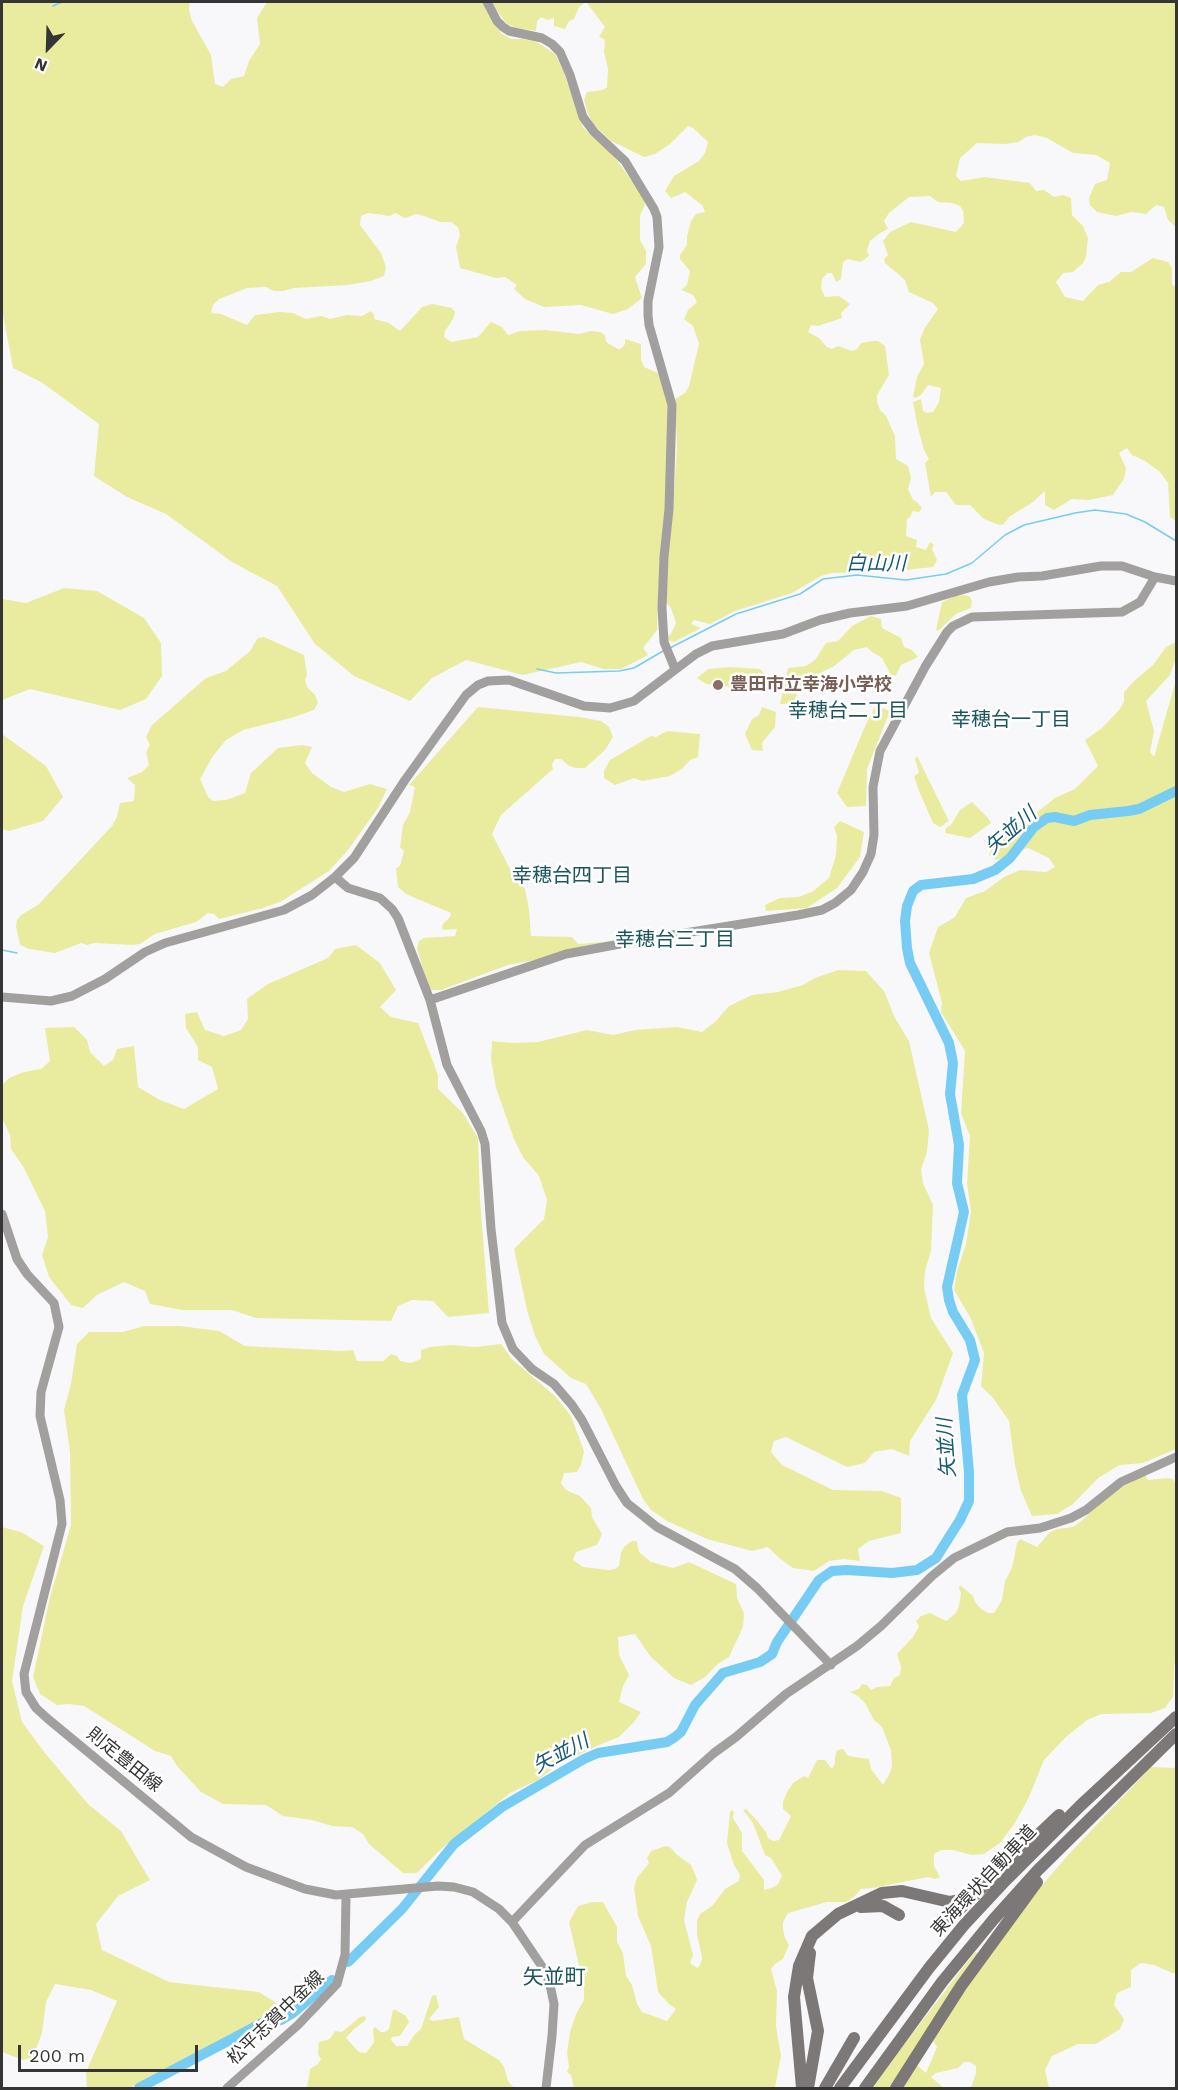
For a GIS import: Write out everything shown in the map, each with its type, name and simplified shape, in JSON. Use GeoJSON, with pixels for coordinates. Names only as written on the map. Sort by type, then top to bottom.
{"type":"FeatureCollection","features":[{"type":"Feature","properties":{"kind":"highway","name":"東海環状自動車道"},"geometry":{"type":"LineString","coordinates":[[840,2088],[929,1968],[964,1925],[1080,1806],[1176,1717]]}},
{"type":"Feature","properties":{"kind":"highway","name":"東海環状自動車道"},"geometry":{"type":"LineString","coordinates":[[865,2088],[942,1982],[993,1920],[1038,1870],[1176,1734]]}},
{"type":"Feature","properties":{"kind":"highway"},"geometry":{"type":"LineString","coordinates":[[945,1923],[1059,1815],[1141,1748]]}},
{"type":"Feature","properties":{"kind":"highway"},"geometry":{"type":"LineString","coordinates":[[896,2088],[961,1986],[1011,1916],[1038,1880],[1092,1817]]}},
{"type":"Feature","properties":{"kind":"highway"},"geometry":{"type":"LineString","coordinates":[[802,2088],[794,1997],[799,1966],[812,1936],[838,1914],[882,1893],[902,1891],[950,1902],[971,1898]]}},
{"type":"Feature","properties":{"kind":"highway"},"geometry":{"type":"LineString","coordinates":[[808,2088],[818,2038],[818,2022],[807,1978],[809,1955],[815,1939],[826,1926],[861,1907],[883,1906],[898,1915]]}},
{"type":"Feature","properties":{"kind":"highway"},"geometry":{"type":"LineString","coordinates":[[825,2088],[854,2038]]}},
{"type":"Feature","properties":{"kind":"street"},"geometry":{"type":"LineString","coordinates":[[487,2],[497,21],[503,27],[509,31],[542,38],[560,52],[568,69],[583,117],[594,132],[625,161],[657,217],[658,247],[648,301],[648,315],[671,398],[673,420],[669,509],[662,587],[662,626],[664,642],[675,669]]}},
{"type":"Feature","properties":{"kind":"street"},"geometry":{"type":"LineString","coordinates":[[2,997],[51,1001],[72,996],[105,980],[145,952],[165,943],[284,910],[312,895],[354,858],[389,803],[466,695],[478,685],[488,681],[509,680],[584,706],[610,708],[634,701],[696,654],[712,646],[783,634],[820,620],[850,613],[907,606],[1005,578],[1042,576],[1101,566],[1122,566],[1176,581]]}},
{"type":"Feature","properties":{"kind":"street"},"geometry":{"type":"LineString","coordinates":[[430,999],[566,954],[798,915],[822,910],[835,903],[851,890],[871,854],[874,835],[873,787],[880,751],[925,667],[947,632],[972,617],[1122,612],[1140,602],[1155,577]]}},
{"type":"Feature","properties":{"kind":"street"},"geometry":{"type":"LineString","coordinates":[[335,877],[348,888],[380,898],[393,909],[430,999],[447,1065],[485,1144],[491,1229],[502,1323],[508,1340],[521,1358],[532,1369],[554,1383],[572,1405],[627,1503],[657,1527],[735,1569],[781,1612],[831,1665]]}},
{"type":"Feature","properties":{"kind":"street","name":"則定豊田線"},"geometry":{"type":"LineString","coordinates":[[2,1214],[17,1259],[27,1274],[54,1303],[59,1327],[41,1392],[40,1416],[60,1500],[62,1524],[24,1674],[26,1692],[36,1708],[48,1719],[191,1837],[226,1858],[304,1889],[346,1896],[414,1888],[454,1887],[473,1892],[499,1909],[512,1922],[545,1971],[552,1995],[554,2004],[552,2036],[546,2088]]}},
{"type":"Feature","properties":{"kind":"street"},"geometry":{"type":"LineString","coordinates":[[512,1922],[585,1845],[669,1793],[786,1694],[831,1665],[881,1626],[932,1576],[954,1558],[1007,1532],[1040,1528],[1071,1518],[1121,1482],[1176,1457]]}},
{"type":"Feature","properties":{"kind":"street","name":"松平志賀中金線"},"geometry":{"type":"LineString","coordinates":[[227,2088],[297,2025],[337,1984],[345,1955],[346,1896]]}},
{"type":"Feature","properties":{"kind":"green space"},"geometry":{"type":"Polygon","coordinates":[[[2,2],[190,2],[189,10],[192,21],[211,55],[215,84],[223,87],[231,79],[244,76],[249,61],[260,44],[257,18],[267,2],[482,2],[501,33],[511,39],[537,42],[555,54],[564,72],[583,127],[611,152],[644,198],[645,205],[640,215],[640,240],[646,251],[646,264],[635,277],[642,298],[628,309],[613,314],[581,305],[544,307],[525,299],[514,289],[517,285],[505,277],[496,278],[460,268],[456,247],[460,235],[458,227],[451,222],[440,222],[416,214],[405,218],[395,213],[390,216],[368,213],[361,216],[360,225],[381,253],[386,267],[384,276],[348,285],[294,288],[283,291],[274,291],[266,287],[247,288],[219,299],[213,305],[211,313],[221,314],[247,325],[255,315],[280,312],[293,313],[306,319],[321,316],[330,319],[347,315],[362,316],[371,311],[374,319],[389,323],[400,331],[422,307],[432,304],[452,308],[455,312],[444,337],[451,342],[478,337],[491,322],[502,327],[508,335],[520,331],[545,330],[579,334],[591,331],[605,335],[606,342],[618,349],[625,344],[625,339],[641,344],[641,359],[644,367],[660,374],[668,403],[665,508],[660,556],[657,630],[643,648],[648,655],[621,669],[603,669],[581,662],[523,675],[466,660],[432,678],[410,701],[354,676],[315,644],[277,586],[232,562],[166,514],[127,497],[94,476],[99,424],[41,382],[13,368],[2,309],[2,2]]]}},
{"type":"Feature","properties":{"kind":"green space"},"geometry":{"type":"Polygon","coordinates":[[[490,2],[586,2],[579,7],[574,19],[569,21],[565,29],[554,26],[554,18],[547,20],[541,17],[537,21],[536,31],[507,24],[490,2]]]}},
{"type":"Feature","properties":{"kind":"green space"},"geometry":{"type":"Polygon","coordinates":[[[586,2],[1176,2],[1176,227],[1168,220],[1164,207],[1156,205],[1146,214],[1131,212],[1116,216],[1097,212],[1090,205],[1089,198],[1095,184],[1107,180],[1110,163],[1096,155],[1073,153],[1047,138],[1035,135],[1018,142],[1005,144],[977,143],[960,158],[956,176],[961,181],[985,177],[1030,183],[1036,191],[1044,190],[1054,197],[1063,195],[1071,198],[1072,215],[1083,226],[1088,238],[1083,263],[1073,272],[1063,273],[1056,282],[1065,297],[1083,301],[1098,285],[1109,282],[1121,272],[1131,272],[1153,258],[1168,262],[1172,268],[1172,284],[1176,288],[1176,521],[1170,517],[1168,483],[1160,472],[1132,455],[1127,448],[1119,453],[1126,468],[1124,479],[1113,495],[1089,500],[1072,499],[1054,510],[1045,505],[1045,491],[1033,502],[1009,517],[1004,524],[999,525],[984,519],[970,505],[956,505],[946,492],[935,492],[931,497],[925,463],[929,459],[924,450],[913,402],[921,399],[923,411],[933,412],[939,402],[941,388],[928,385],[921,395],[913,397],[917,377],[924,364],[920,340],[924,329],[938,309],[933,303],[909,292],[905,280],[885,263],[884,259],[888,255],[883,241],[890,232],[911,222],[956,232],[964,223],[960,206],[938,202],[930,196],[909,197],[889,213],[884,221],[888,229],[870,241],[867,251],[869,256],[861,262],[848,259],[843,262],[841,279],[836,282],[832,273],[827,273],[822,279],[821,288],[825,297],[839,296],[850,304],[841,313],[842,318],[818,326],[811,325],[808,332],[832,349],[838,346],[852,351],[857,349],[861,343],[873,341],[878,341],[885,346],[889,375],[877,395],[877,402],[895,436],[896,459],[908,466],[911,478],[908,489],[913,500],[922,508],[919,512],[913,511],[907,519],[906,536],[917,540],[916,547],[926,550],[930,542],[934,545],[932,549],[937,560],[933,567],[886,572],[832,573],[821,576],[792,593],[735,611],[710,624],[694,620],[691,624],[701,628],[674,642],[667,640],[667,636],[671,634],[676,623],[671,608],[666,602],[667,558],[677,447],[675,399],[685,393],[689,386],[699,344],[693,326],[684,319],[688,310],[697,302],[693,295],[681,290],[687,285],[690,271],[680,259],[680,255],[687,245],[691,221],[696,214],[705,212],[703,206],[685,192],[671,198],[665,191],[674,176],[699,161],[705,153],[708,142],[688,126],[670,144],[655,154],[644,157],[611,141],[594,125],[584,100],[587,92],[603,90],[607,87],[608,69],[604,52],[605,42],[599,37],[605,27],[586,2]]]}},
{"type":"Feature","properties":{"kind":"green space"},"geometry":{"type":"Polygon","coordinates":[[[64,588],[97,591],[144,618],[161,643],[162,676],[146,699],[120,710],[30,689],[2,700],[2,599],[26,603],[64,588]]]}},
{"type":"Feature","properties":{"kind":"green space"},"geometry":{"type":"Polygon","coordinates":[[[964,595],[969,596],[972,601],[971,608],[956,614],[938,631],[936,630],[942,602],[964,595]]]}},
{"type":"Feature","properties":{"kind":"green space"},"geometry":{"type":"Polygon","coordinates":[[[871,616],[881,619],[882,628],[901,638],[904,647],[912,650],[918,657],[901,665],[896,675],[892,677],[882,658],[867,647],[854,650],[833,667],[809,678],[794,700],[780,704],[788,668],[806,666],[815,660],[826,643],[838,641],[852,626],[871,616]]]}},
{"type":"Feature","properties":{"kind":"green space"},"geometry":{"type":"Polygon","coordinates":[[[264,637],[304,655],[307,687],[315,695],[318,703],[314,710],[243,730],[226,740],[213,756],[200,779],[208,797],[213,801],[226,800],[245,793],[251,773],[278,748],[302,745],[312,747],[305,763],[312,773],[331,787],[344,792],[370,784],[387,789],[378,808],[348,850],[329,871],[280,902],[219,919],[214,914],[208,913],[196,922],[155,934],[140,944],[94,943],[87,945],[81,943],[55,953],[29,949],[20,945],[16,927],[17,920],[38,905],[112,826],[120,803],[134,801],[135,785],[127,778],[142,772],[149,765],[146,752],[150,745],[146,737],[152,725],[206,678],[226,671],[250,651],[258,638],[264,637]]]}},
{"type":"Feature","properties":{"kind":"green space"},"geometry":{"type":"Polygon","coordinates":[[[1176,642],[1176,658],[1170,675],[1146,701],[1154,731],[1150,752],[1154,757],[1176,680],[1176,1449],[1143,1463],[1120,1465],[1098,1478],[1073,1504],[1057,1514],[1032,1516],[1021,1491],[1009,1421],[993,1398],[981,1386],[984,1353],[970,1317],[954,1290],[957,1271],[966,1244],[971,1211],[967,1184],[970,1136],[961,1113],[965,1051],[941,1012],[942,1003],[929,953],[938,927],[955,917],[966,898],[985,891],[1004,877],[1020,870],[1046,872],[1055,867],[1049,858],[1028,848],[996,860],[989,855],[995,839],[1026,821],[1055,798],[1075,789],[1098,766],[1085,740],[1102,728],[1120,709],[1124,701],[1124,692],[1153,665],[1166,647],[1176,642]]]}},
{"type":"Feature","properties":{"kind":"green space"},"geometry":{"type":"Polygon","coordinates":[[[730,667],[760,669],[765,674],[749,689],[706,684],[697,678],[708,669],[730,667]]]}},
{"type":"Feature","properties":{"kind":"green space"},"geometry":{"type":"Polygon","coordinates":[[[876,705],[890,711],[867,769],[866,806],[847,807],[837,793],[876,705]]]}},
{"type":"Feature","properties":{"kind":"green space"},"geometry":{"type":"Polygon","coordinates":[[[478,707],[579,717],[601,721],[609,727],[613,737],[605,750],[585,768],[569,766],[561,759],[555,759],[553,769],[501,815],[492,834],[510,869],[525,889],[531,936],[572,937],[578,944],[626,940],[629,943],[508,965],[441,990],[429,990],[417,949],[419,941],[424,938],[455,936],[457,929],[444,930],[442,928],[451,913],[406,894],[398,887],[396,868],[400,866],[404,851],[400,847],[403,825],[410,812],[415,787],[409,785],[478,707]]]}},
{"type":"Feature","properties":{"kind":"green space"},"geometry":{"type":"Polygon","coordinates":[[[762,707],[776,712],[775,727],[762,743],[763,751],[752,750],[745,734],[752,719],[759,715],[762,707]]]}},
{"type":"Feature","properties":{"kind":"green space"},"geometry":{"type":"Polygon","coordinates":[[[667,731],[700,734],[698,757],[690,760],[683,768],[670,776],[642,781],[634,778],[615,785],[604,778],[604,771],[610,760],[651,736],[656,737],[667,731]]]}},
{"type":"Feature","properties":{"kind":"green space"},"geometry":{"type":"Polygon","coordinates":[[[2,734],[46,766],[63,797],[43,821],[9,831],[2,829],[2,734]]]}},
{"type":"Feature","properties":{"kind":"green space"},"geometry":{"type":"Polygon","coordinates":[[[917,756],[949,821],[940,827],[933,823],[914,776],[919,773],[915,759],[917,756]]]}},
{"type":"Feature","properties":{"kind":"green space"},"geometry":{"type":"Polygon","coordinates":[[[972,802],[991,823],[970,838],[945,833],[946,828],[951,825],[960,810],[972,802]]]}},
{"type":"Feature","properties":{"kind":"green space"},"geometry":{"type":"Polygon","coordinates":[[[840,821],[864,832],[860,857],[837,888],[807,908],[766,911],[765,905],[780,898],[798,897],[812,892],[829,878],[836,855],[837,836],[834,827],[840,821]]]}},
{"type":"Feature","properties":{"kind":"green space"},"geometry":{"type":"Polygon","coordinates":[[[356,945],[380,963],[396,990],[380,1007],[391,1017],[418,1023],[438,1076],[438,1089],[463,1113],[478,1138],[480,1199],[489,1313],[448,1317],[433,1301],[412,1300],[398,1306],[391,1321],[256,1318],[232,1310],[182,1310],[150,1304],[145,1291],[124,1282],[97,1295],[83,1308],[71,1305],[49,1277],[42,1255],[48,1237],[45,1211],[24,1168],[11,1149],[10,1135],[2,1118],[2,1085],[9,1078],[41,1069],[50,1061],[45,1028],[74,1027],[87,1040],[90,1052],[104,1066],[113,1060],[117,1049],[134,1046],[138,1087],[160,1100],[184,1109],[218,1089],[212,1067],[198,1060],[198,1047],[186,1028],[185,1014],[197,1012],[205,1030],[224,1036],[241,1030],[248,1019],[247,999],[268,984],[328,958],[335,949],[356,945]]]}},
{"type":"Feature","properties":{"kind":"green space"},"geometry":{"type":"Polygon","coordinates":[[[838,970],[866,971],[884,991],[895,1018],[909,1041],[929,1130],[927,1152],[921,1169],[923,1183],[933,1205],[931,1251],[925,1271],[924,1287],[931,1318],[953,1353],[936,1400],[910,1441],[909,1456],[892,1449],[874,1452],[865,1463],[847,1467],[786,1437],[774,1441],[771,1452],[782,1465],[833,1490],[882,1491],[901,1498],[901,1533],[869,1541],[858,1549],[860,1561],[844,1559],[829,1561],[814,1571],[793,1568],[768,1547],[752,1551],[707,1539],[667,1521],[651,1510],[643,1499],[601,1409],[586,1384],[571,1378],[544,1354],[535,1336],[527,1310],[514,1249],[544,1219],[547,1200],[539,1176],[523,1157],[514,1139],[496,1088],[491,1059],[492,1041],[538,1042],[587,1030],[613,1035],[635,1030],[677,1027],[702,1032],[715,1022],[729,1006],[752,995],[778,992],[803,985],[838,970]]]}},
{"type":"Feature","properties":{"kind":"green space"},"geometry":{"type":"Polygon","coordinates":[[[144,1326],[180,1326],[219,1331],[245,1346],[353,1350],[357,1361],[383,1361],[391,1354],[397,1356],[400,1361],[411,1363],[421,1359],[421,1350],[430,1347],[452,1345],[475,1347],[501,1344],[512,1359],[556,1397],[571,1416],[584,1451],[577,1472],[564,1473],[561,1483],[566,1490],[580,1496],[591,1508],[592,1517],[602,1534],[597,1545],[576,1552],[573,1560],[583,1567],[615,1569],[619,1566],[621,1552],[625,1546],[632,1541],[637,1541],[639,1552],[651,1562],[673,1568],[689,1562],[736,1584],[737,1598],[744,1613],[743,1627],[729,1657],[705,1677],[691,1685],[674,1678],[650,1656],[635,1634],[618,1637],[619,1655],[629,1675],[623,1686],[619,1702],[641,1712],[634,1722],[619,1737],[557,1765],[538,1780],[510,1793],[440,1850],[417,1873],[403,1873],[369,1844],[363,1834],[352,1827],[332,1826],[312,1820],[283,1816],[266,1805],[223,1804],[201,1792],[171,1756],[155,1751],[84,1706],[57,1705],[40,1694],[33,1677],[50,1597],[71,1525],[70,1452],[64,1410],[71,1384],[77,1344],[89,1332],[123,1332],[144,1326]]]}},
{"type":"Feature","properties":{"kind":"green space"},"geometry":{"type":"Polygon","coordinates":[[[1145,1475],[1148,1480],[1173,1479],[1176,1484],[1176,1657],[1173,1697],[1165,1708],[1151,1713],[1101,1714],[1087,1720],[1067,1736],[1044,1760],[1029,1797],[1015,1823],[1000,1843],[984,1854],[972,1855],[953,1850],[941,1850],[934,1854],[934,1866],[940,1877],[935,1879],[928,1877],[861,1889],[846,1902],[827,1902],[788,1913],[783,1922],[783,1929],[789,1945],[783,1959],[771,1969],[777,1991],[776,2026],[781,2056],[775,2087],[574,2088],[571,2075],[567,2072],[569,2067],[567,2053],[570,2032],[584,2000],[584,1987],[569,1922],[578,1906],[603,1902],[617,1927],[617,1942],[623,1953],[626,1976],[632,1985],[637,2004],[642,2012],[667,2021],[676,2009],[658,1992],[651,1946],[638,1916],[634,1888],[637,1878],[649,1863],[647,1858],[651,1851],[666,1846],[670,1847],[691,1865],[695,1874],[697,1880],[687,1902],[684,1920],[693,1955],[690,1963],[697,1968],[702,1958],[697,1934],[697,1921],[700,1914],[712,1906],[725,1889],[739,1881],[740,1875],[727,1843],[730,1812],[732,1810],[734,1812],[733,1818],[742,1833],[742,1851],[764,1880],[764,1890],[774,1887],[782,1876],[771,1858],[765,1855],[753,1823],[743,1810],[746,1809],[754,1817],[768,1838],[773,1841],[779,1840],[791,1816],[783,1809],[787,1792],[793,1783],[804,1776],[808,1778],[817,1760],[825,1760],[832,1769],[837,1750],[843,1749],[848,1756],[869,1759],[871,1769],[883,1785],[892,1766],[891,1750],[882,1727],[874,1720],[865,1703],[850,1692],[859,1689],[862,1684],[867,1685],[871,1690],[890,1686],[894,1678],[900,1675],[901,1667],[897,1654],[913,1637],[919,1626],[916,1621],[921,1616],[930,1613],[946,1621],[955,1614],[960,1600],[960,1585],[973,1596],[981,1609],[994,1613],[1002,1600],[1005,1581],[1012,1568],[1017,1543],[1020,1539],[1037,1547],[1050,1532],[1073,1527],[1099,1503],[1120,1488],[1145,1475]]]}},
{"type":"Feature","properties":{"kind":"green space"},"geometry":{"type":"Polygon","coordinates":[[[2,1527],[21,1532],[44,1546],[23,1606],[12,1681],[22,1722],[88,1804],[121,1831],[150,1880],[118,1896],[96,1924],[102,1950],[169,1982],[259,1992],[281,2006],[272,2026],[131,2087],[87,2088],[86,2072],[117,2001],[91,1990],[55,1984],[46,2002],[42,2033],[33,2057],[23,2060],[2,2052],[2,1527]]]}},
{"type":"Feature","properties":{"kind":"green space"},"geometry":{"type":"Polygon","coordinates":[[[1151,1767],[1176,1768],[1176,1973],[1141,1963],[1131,1970],[1131,1987],[1117,1993],[1114,2005],[1124,2019],[1120,2029],[1096,2044],[1078,2044],[1052,2056],[1045,2070],[1049,2088],[971,2088],[976,2066],[970,2062],[964,2062],[958,2068],[936,2073],[931,2077],[944,2088],[873,2088],[975,1952],[979,1953],[910,2059],[926,2073],[937,2047],[932,2039],[979,1967],[1023,1907],[1069,1854],[1151,1767]]]}},
{"type":"Feature","properties":{"kind":"green space"},"geometry":{"type":"Polygon","coordinates":[[[436,1995],[439,2007],[429,2019],[433,2021],[459,2017],[464,2039],[499,2060],[504,2067],[508,2081],[514,2088],[307,2088],[310,2069],[321,2059],[318,2054],[319,2042],[330,2039],[335,2031],[342,2032],[360,2017],[365,2016],[366,2020],[346,2038],[359,2052],[366,2053],[374,2042],[373,2029],[375,2027],[385,2032],[389,2029],[393,2010],[396,2010],[406,2016],[409,2022],[400,2036],[392,2037],[391,2040],[396,2046],[407,2046],[421,2029],[432,1996],[436,1995]]]}},
{"type":"Feature","properties":{"kind":"waterway"},"geometry":{"type":"LineString","coordinates":[[53,6],[62,2]]}},
{"type":"Feature","properties":{"kind":"waterway","name":"白山川"},"geometry":{"type":"LineString","coordinates":[[670,648],[736,614],[800,594],[823,579],[857,575],[906,580],[946,574],[972,563],[1005,535],[1024,525],[1075,513],[1095,510],[1126,514],[1145,522],[1176,541]]}},
{"type":"Feature","properties":{"kind":"waterway","name":"白山川"},"geometry":{"type":"LineString","coordinates":[[537,669],[556,673],[619,671],[634,668],[663,651]]}},
{"type":"Feature","properties":{"kind":"waterway","name":"矢並川"},"geometry":{"type":"LineString","coordinates":[[348,1962],[402,1909],[454,1844],[502,1807],[598,1753],[667,1742],[675,1737],[681,1732],[695,1705],[723,1673],[760,1662],[772,1654],[777,1642],[819,1580],[832,1571],[892,1573],[917,1570],[936,1558],[969,1501],[969,1472],[962,1395],[975,1360],[970,1340],[953,1312],[947,1287],[964,1212],[957,1183],[959,1145],[950,1094],[953,1063],[949,1043],[910,963],[905,921],[907,906],[913,891],[921,885],[973,879],[995,870],[1010,858],[1034,827],[1047,818],[1055,817],[1074,821],[1090,815],[1139,809],[1176,791]]}},
{"type":"Feature","properties":{"kind":"waterway"},"geometry":{"type":"LineString","coordinates":[[2,950],[17,953]]}},
{"type":"Feature","properties":{"kind":"waterway","name":"矢並川"},"geometry":{"type":"LineString","coordinates":[[139,2088],[264,2022],[281,2020],[293,2013],[332,1980]]}},
{"type":"Feature","properties":{"kind":"place","name":"豊田市立幸海小学校"},"geometry":{"type":"Point","coordinates":[718,685]}},
{"type":"Feature","properties":{"kind":"district","name":"幸穂台二丁目"},"geometry":{"type":"Point","coordinates":[848,711]}},
{"type":"Feature","properties":{"kind":"district","name":"幸穂台一丁目"},"geometry":{"type":"Point","coordinates":[1011,720]}},
{"type":"Feature","properties":{"kind":"district","name":"幸穂台四丁目"},"geometry":{"type":"Point","coordinates":[572,876]}},
{"type":"Feature","properties":{"kind":"district","name":"幸穂台三丁目"},"geometry":{"type":"Point","coordinates":[675,940]}},
{"type":"Feature","properties":{"kind":"district","name":"矢並町"},"geometry":{"type":"Point","coordinates":[554,1978]}}]}
